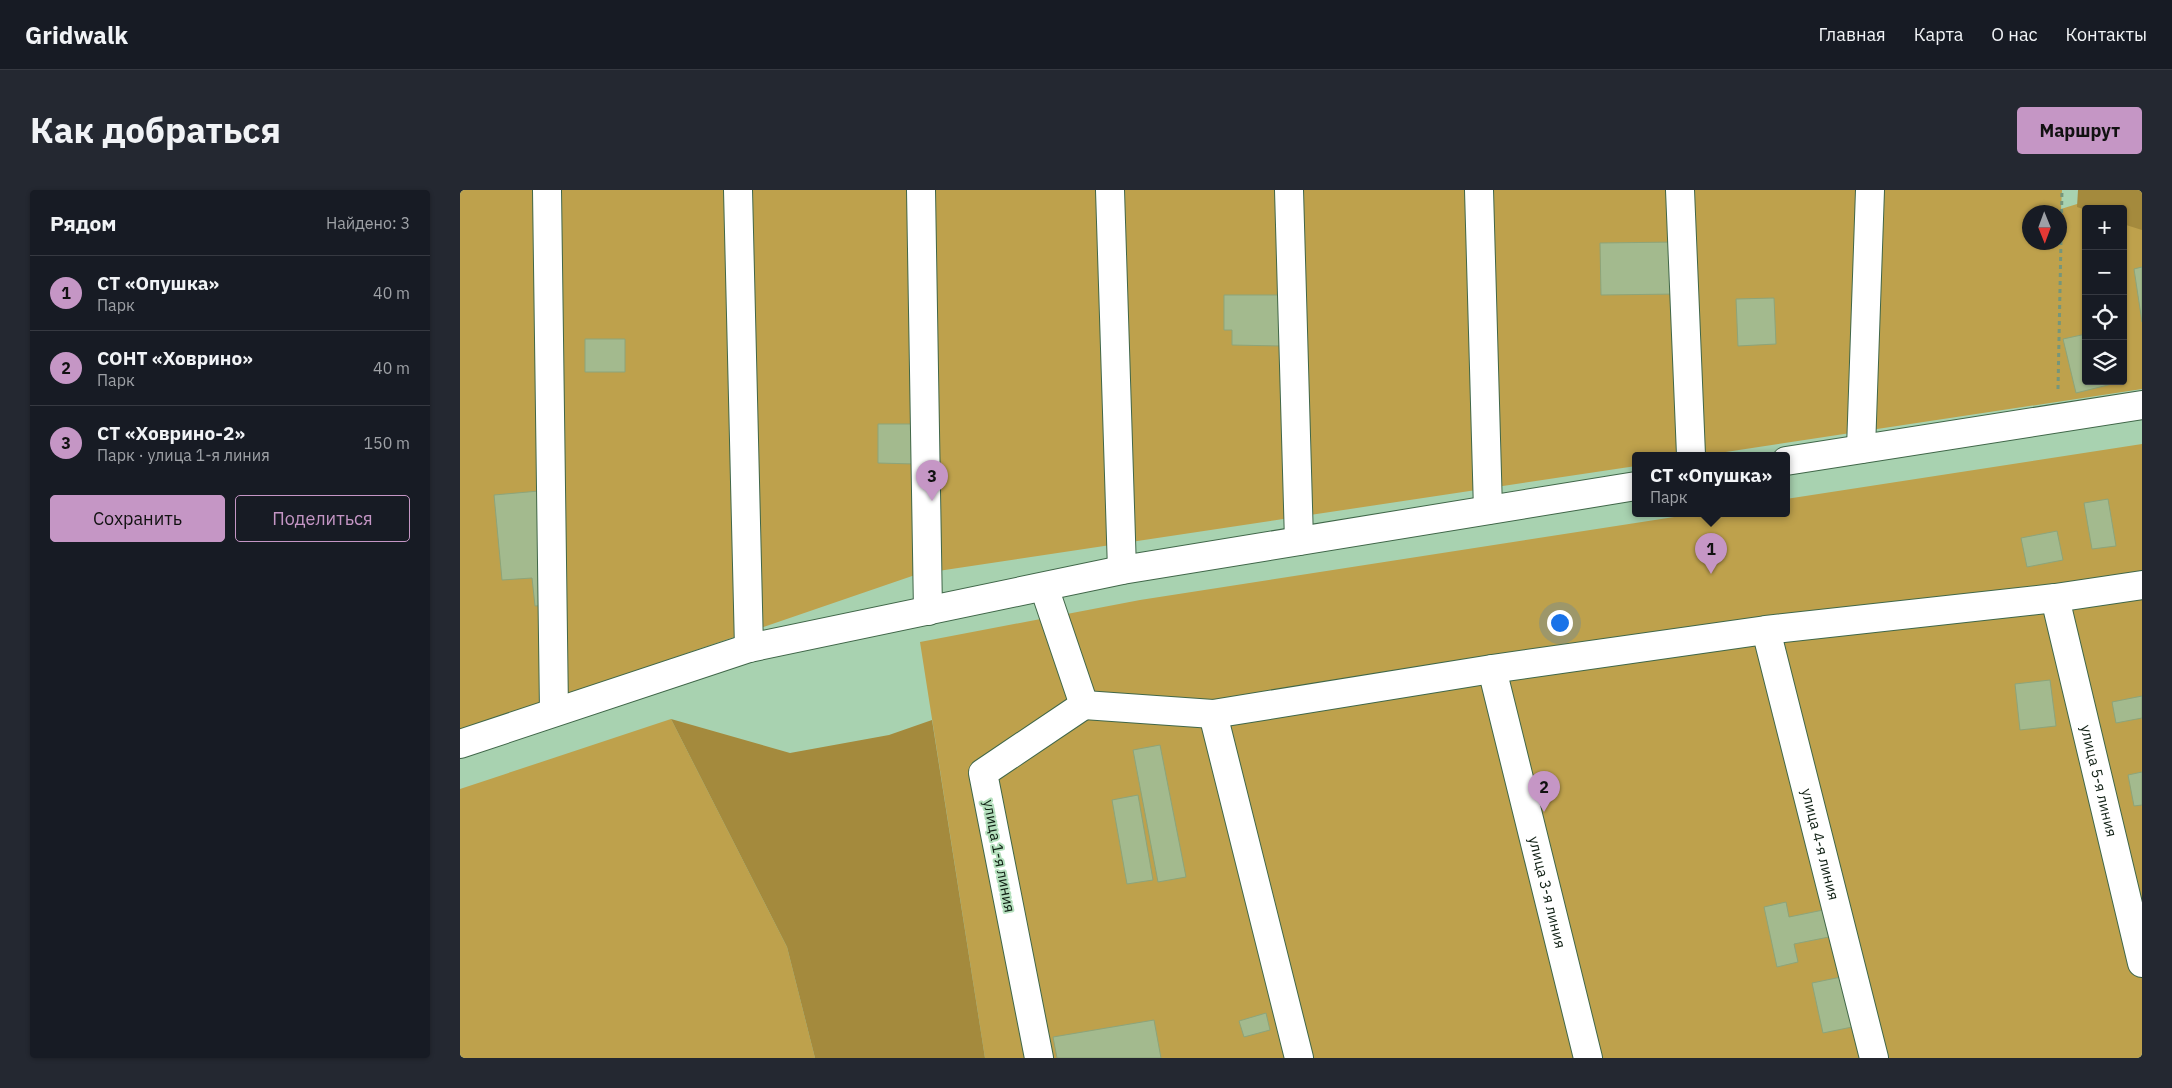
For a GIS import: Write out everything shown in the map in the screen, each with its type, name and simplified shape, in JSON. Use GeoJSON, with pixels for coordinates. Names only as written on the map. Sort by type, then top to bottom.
{"type":"FeatureCollection","features":[{"type":"Feature","properties":{"kind":"street"},"geometry":{"type":"LineString","coordinates":[[547,190],[554,711]]}},
{"type":"Feature","properties":{"kind":"street"},"geometry":{"type":"LineString","coordinates":[[738,190],[749,648]]}},
{"type":"Feature","properties":{"kind":"street"},"geometry":{"type":"LineString","coordinates":[[920,190],[928,611]]}},
{"type":"Feature","properties":{"kind":"street"},"geometry":{"type":"LineString","coordinates":[[1110,190],[1122,570]]}},
{"type":"Feature","properties":{"kind":"street"},"geometry":{"type":"LineString","coordinates":[[1289,190],[1299,541]]}},
{"type":"Feature","properties":{"kind":"street"},"geometry":{"type":"LineString","coordinates":[[1479,190],[1488,510]]}},
{"type":"Feature","properties":{"kind":"street"},"geometry":{"type":"LineString","coordinates":[[1680,190],[1691,452]]}},
{"type":"Feature","properties":{"kind":"street"},"geometry":{"type":"LineString","coordinates":[[1861,449],[1870,190]]}},
{"type":"Feature","properties":{"kind":"street"},"geometry":{"type":"LineString","coordinates":[[1790,460],[2142,405]]}},
{"type":"Feature","properties":{"kind":"street"},"geometry":{"type":"LineString","coordinates":[[462,738],[554,711],[749,648],[1122,570],[1632,487]]}},
{"type":"Feature","properties":{"kind":"street"},"geometry":{"type":"LineString","coordinates":[[1044,586],[1084,705],[1213,714],[1492,669],[1766,630],[2055,598],[2142,584]]}},
{"type":"Feature","properties":{"kind":"street","name":"улица 5-я линия"},"geometry":{"type":"LineString","coordinates":[[2055,598],[2142,963]]}},
{"type":"Feature","properties":{"kind":"street","name":"улица 4-я линия"},"geometry":{"type":"LineString","coordinates":[[1766,630],[1874,1058]]}},
{"type":"Feature","properties":{"kind":"street","name":"улица 3-я линия"},"geometry":{"type":"LineString","coordinates":[[1492,669],[1588,1058]]}},
{"type":"Feature","properties":{"kind":"street","name":"улица 1-я линия"},"geometry":{"type":"LineString","coordinates":[[1039,1058],[983,773],[1084,705]]}},
{"type":"Feature","properties":{"kind":"street"},"geometry":{"type":"LineString","coordinates":[[1213,714],[1299,1058]]}},
{"type":"Feature","properties":{"kind":"path"},"geometry":{"type":"LineString","coordinates":[[2058,417],[2062,190]]}},
{"type":"Feature","properties":{"kind":"shaded area"},"geometry":{"type":"Polygon","coordinates":[[[460,190],[2062,190],[2061,205],[2022,205],[2022,250],[2067,250],[2067,207],[2122,190],[2142,190],[2142,389],[1726,452],[1632,452],[1632,467],[918,574],[460,731],[460,190]]]}},
{"type":"Feature","properties":{"kind":"shaded area"},"geometry":{"type":"Polygon","coordinates":[[[2078,190],[2142,190],[2142,230],[2127,225],[2127,205],[2082,205],[2082,209],[2077,207],[2078,190]]]}},
{"type":"Feature","properties":{"kind":"shaded area"},"geometry":{"type":"Polygon","coordinates":[[[2142,444],[2142,1058],[985,1058],[920,642],[1140,600],[1674,517],[1790,517],[1790,498],[2142,444]]]}},
{"type":"Feature","properties":{"kind":"shaded area"},"geometry":{"type":"Polygon","coordinates":[[[671,719],[787,947],[815,1058],[460,1058],[460,789],[671,719]]]}},
{"type":"Feature","properties":{"kind":"shaded area"},"geometry":{"type":"Polygon","coordinates":[[[671,719],[790,753],[889,735],[932,720],[985,1058],[815,1058],[787,947],[671,719]]]}},
{"type":"Feature","properties":{"kind":"building"},"geometry":{"type":"Polygon","coordinates":[[[1677,242],[1677,294],[1601,295],[1600,243],[1677,242]]]}},
{"type":"Feature","properties":{"kind":"building"},"geometry":{"type":"Polygon","coordinates":[[[2142,267],[2142,322],[2134,269],[2142,267]]]}},
{"type":"Feature","properties":{"kind":"building"},"geometry":{"type":"Polygon","coordinates":[[[1224,295],[1280,295],[1280,346],[1232,345],[1232,330],[1224,330],[1224,295]]]}},
{"type":"Feature","properties":{"kind":"building"},"geometry":{"type":"Polygon","coordinates":[[[1774,298],[1776,344],[1738,346],[1736,299],[1774,298]]]}},
{"type":"Feature","properties":{"kind":"building"},"geometry":{"type":"Polygon","coordinates":[[[2082,335],[2082,385],[2108,385],[2076,393],[2063,339],[2082,335]]]}},
{"type":"Feature","properties":{"kind":"building"},"geometry":{"type":"Polygon","coordinates":[[[585,339],[625,339],[625,372],[585,372],[585,339]]]}},
{"type":"Feature","properties":{"kind":"building"},"geometry":{"type":"Polygon","coordinates":[[[878,424],[916,424],[915,464],[878,463],[878,424]]]}},
{"type":"Feature","properties":{"kind":"building"},"geometry":{"type":"Polygon","coordinates":[[[539,491],[550,605],[535,606],[532,578],[502,580],[494,495],[539,491]]]}},
{"type":"Feature","properties":{"kind":"building"},"geometry":{"type":"Polygon","coordinates":[[[2108,499],[2116,546],[2092,549],[2084,503],[2108,499]]]}},
{"type":"Feature","properties":{"kind":"building"},"geometry":{"type":"Polygon","coordinates":[[[2057,531],[2063,560],[2027,567],[2021,538],[2057,531]]]}},
{"type":"Feature","properties":{"kind":"building"},"geometry":{"type":"Polygon","coordinates":[[[2050,680],[2056,726],[2020,730],[2015,684],[2050,680]]]}},
{"type":"Feature","properties":{"kind":"building"},"geometry":{"type":"Polygon","coordinates":[[[2142,696],[2142,718],[2116,723],[2112,702],[2142,696]]]}},
{"type":"Feature","properties":{"kind":"building"},"geometry":{"type":"Polygon","coordinates":[[[1160,745],[1186,877],[1158,882],[1133,750],[1160,745]]]}},
{"type":"Feature","properties":{"kind":"building"},"geometry":{"type":"Polygon","coordinates":[[[2142,772],[2142,805],[2134,806],[2128,775],[2142,772]]]}},
{"type":"Feature","properties":{"kind":"building"},"geometry":{"type":"Polygon","coordinates":[[[1138,795],[1153,880],[1127,884],[1112,800],[1138,795]]]}},
{"type":"Feature","properties":{"kind":"building"},"geometry":{"type":"Polygon","coordinates":[[[1786,902],[1789,917],[1828,909],[1834,936],[1794,944],[1798,962],[1777,967],[1764,907],[1786,902]]]}},
{"type":"Feature","properties":{"kind":"building"},"geometry":{"type":"Polygon","coordinates":[[[1846,976],[1857,1026],[1823,1033],[1812,983],[1846,976]]]}},
{"type":"Feature","properties":{"kind":"building"},"geometry":{"type":"Polygon","coordinates":[[[1266,1013],[1270,1030],[1244,1037],[1239,1021],[1266,1013]]]}},
{"type":"Feature","properties":{"kind":"building"},"geometry":{"type":"Polygon","coordinates":[[[1154,1020],[1161,1058],[1057,1058],[1053,1037],[1154,1020]]]}},
{"type":"Feature","properties":{"kind":"place","name":"СТ «Ховрино-2»"},"geometry":{"type":"Point","coordinates":[932,501]}},
{"type":"Feature","properties":{"kind":"place","name":"СТ «Опушка»"},"geometry":{"type":"Point","coordinates":[1711,574]}},
{"type":"Feature","properties":{"kind":"place","name":"СОНТ «Ховрино»"},"geometry":{"type":"Point","coordinates":[1544,812]}}]}
